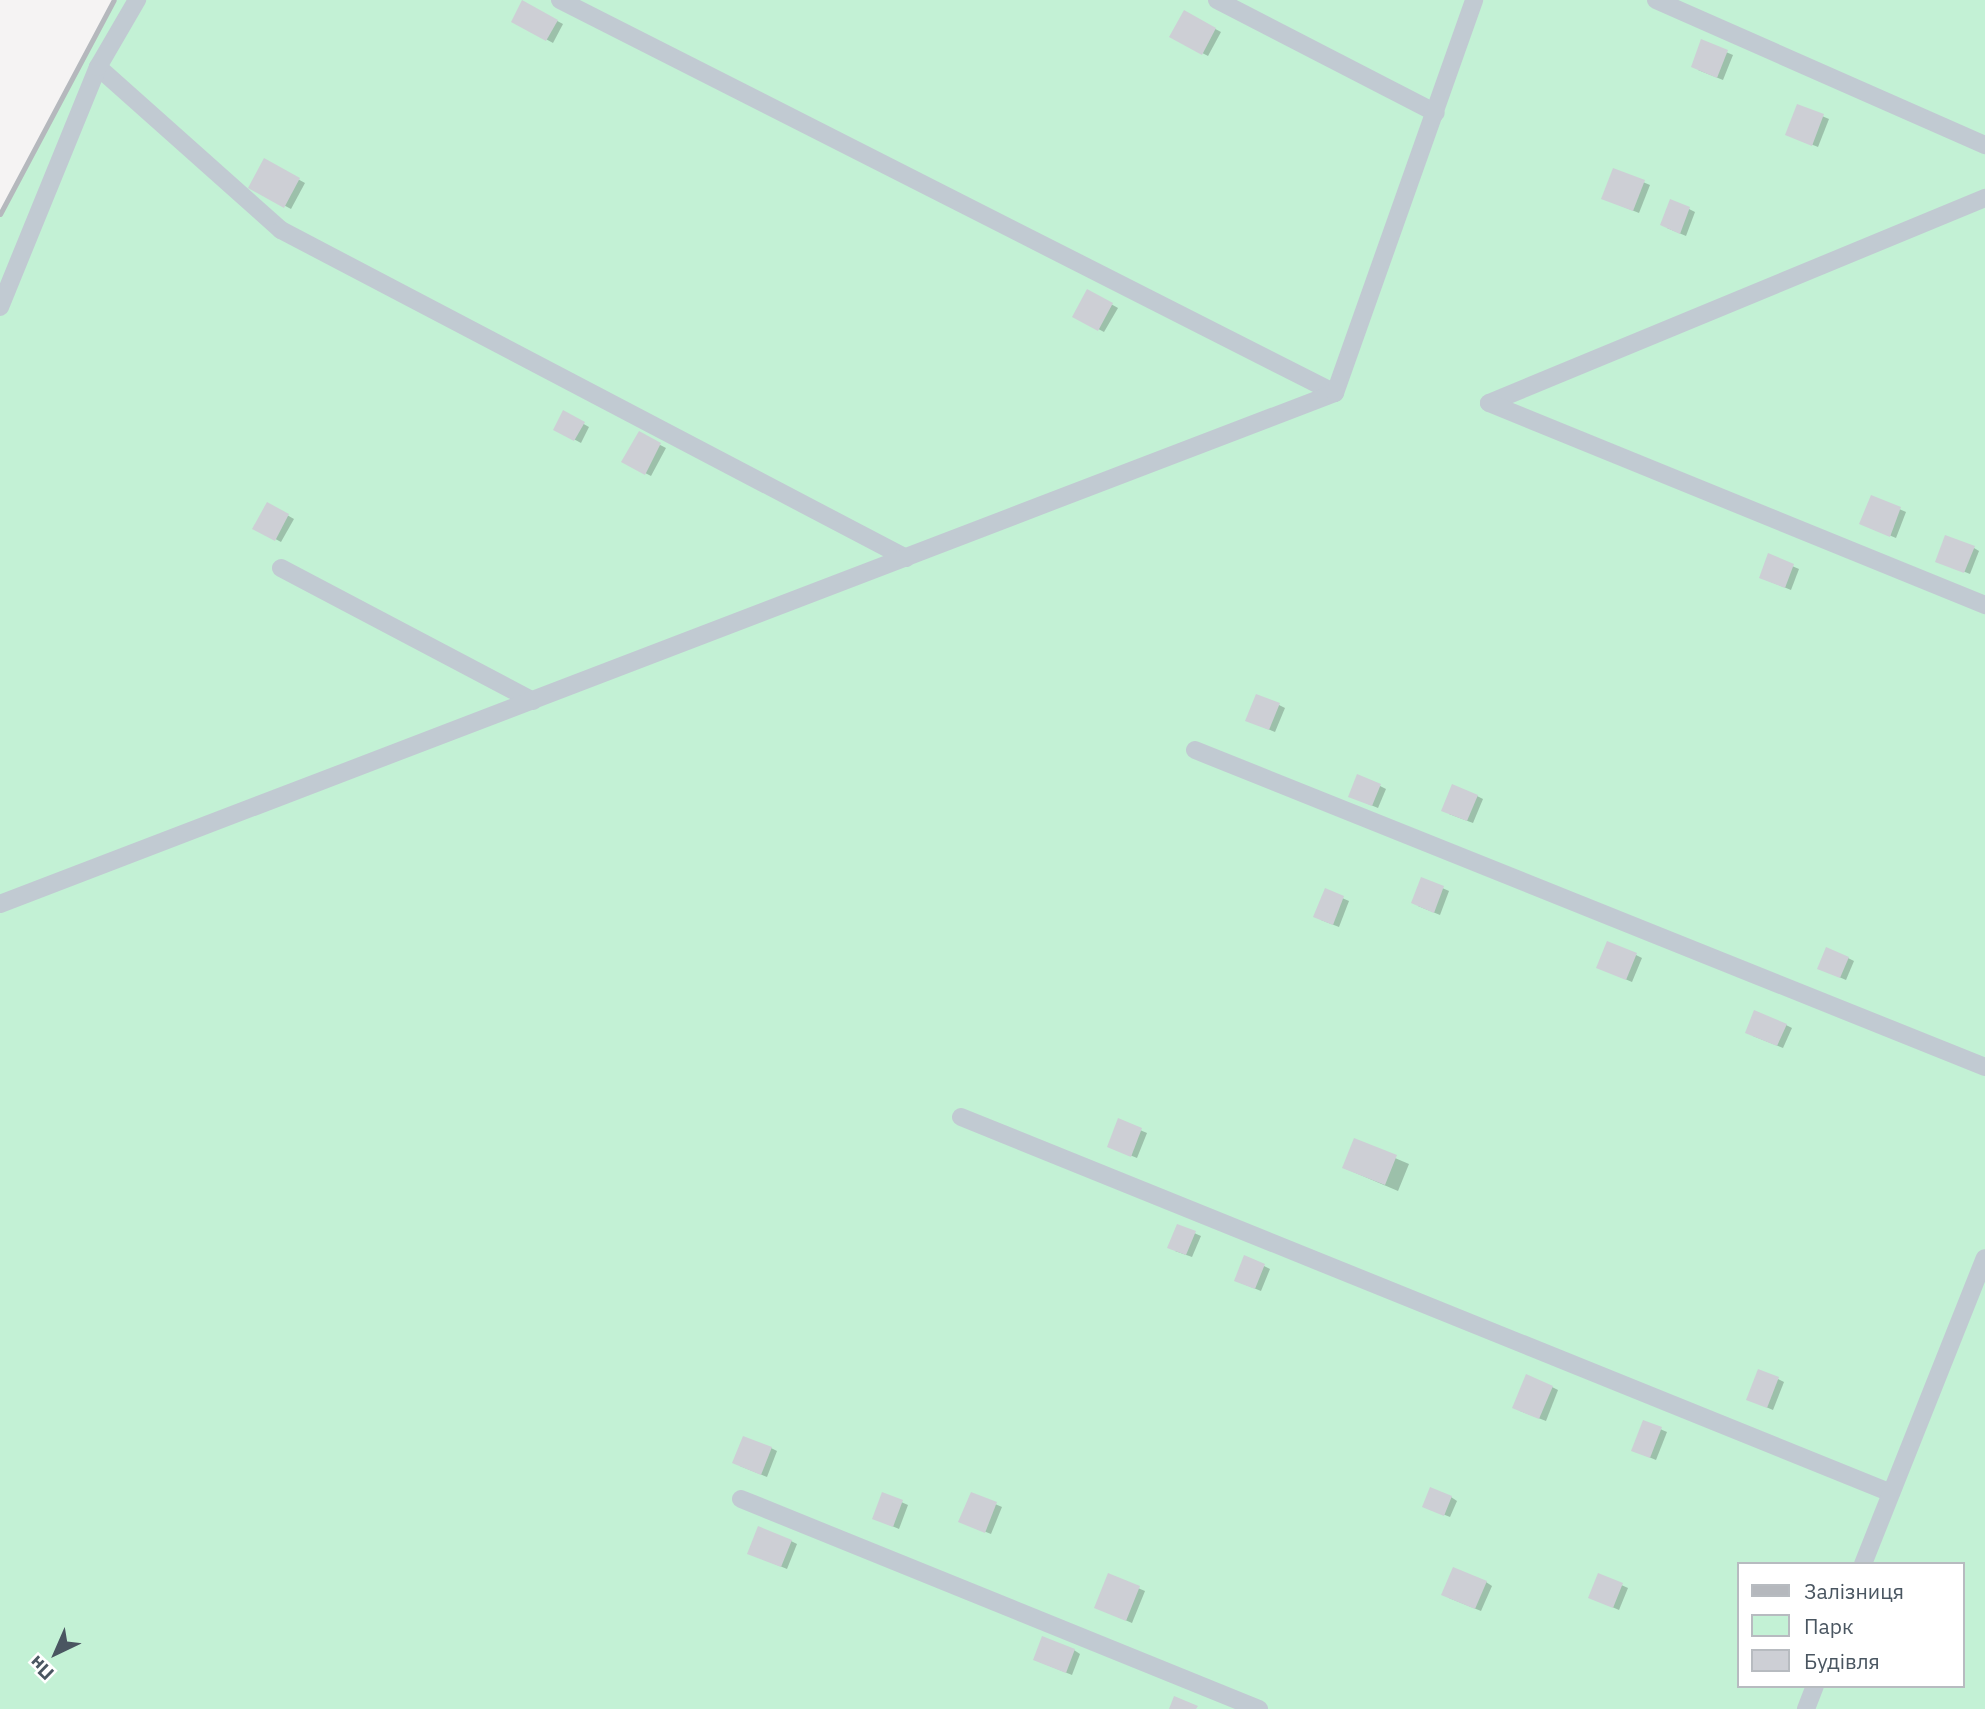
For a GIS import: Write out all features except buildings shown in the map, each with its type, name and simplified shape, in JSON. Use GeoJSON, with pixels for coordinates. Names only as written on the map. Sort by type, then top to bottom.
{"type":"FeatureCollection","features":[{"type":"Feature","properties":{"kind":"lane"},"geometry":{"type":"LineString","coordinates":[[0,307],[98,67],[136,0]]}},
{"type":"Feature","properties":{"kind":"lane"},"geometry":{"type":"LineString","coordinates":[[560,0],[1335,393]]}},
{"type":"Feature","properties":{"kind":"lane"},"geometry":{"type":"LineString","coordinates":[[1217,0],[1436,113]]}},
{"type":"Feature","properties":{"kind":"lane"},"geometry":{"type":"LineString","coordinates":[[0,904],[1335,393],[1475,0]]}},
{"type":"Feature","properties":{"kind":"lane"},"geometry":{"type":"LineString","coordinates":[[1656,0],[1985,145]]}},
{"type":"Feature","properties":{"kind":"lane"},"geometry":{"type":"LineString","coordinates":[[98,67],[281,230],[906,558]]}},
{"type":"Feature","properties":{"kind":"lane"},"geometry":{"type":"LineString","coordinates":[[1985,198],[1489,403],[1985,605]]}},
{"type":"Feature","properties":{"kind":"lane"},"geometry":{"type":"LineString","coordinates":[[281,568],[533,701]]}},
{"type":"Feature","properties":{"kind":"lane"},"geometry":{"type":"LineString","coordinates":[[1195,750],[1985,1067]]}},
{"type":"Feature","properties":{"kind":"lane"},"geometry":{"type":"LineString","coordinates":[[961,1117],[1891,1493]]}},
{"type":"Feature","properties":{"kind":"lane"},"geometry":{"type":"LineString","coordinates":[[1864,1562],[1985,1258]]}},
{"type":"Feature","properties":{"kind":"lane"},"geometry":{"type":"LineString","coordinates":[[741,1499],[1259,1709]]}},
{"type":"Feature","properties":{"kind":"lane"},"geometry":{"type":"LineString","coordinates":[[1806,1709],[1814,1688]]}},
{"type":"Feature","properties":{"kind":"green space"},"geometry":{"type":"Polygon","coordinates":[[[114,0],[1985,0],[1985,1709],[0,1709],[0,214],[114,0]]]}},
{"type":"Feature","properties":{"kind":"railway"},"geometry":{"type":"LineString","coordinates":[[0,214],[114,0]]}}]}
